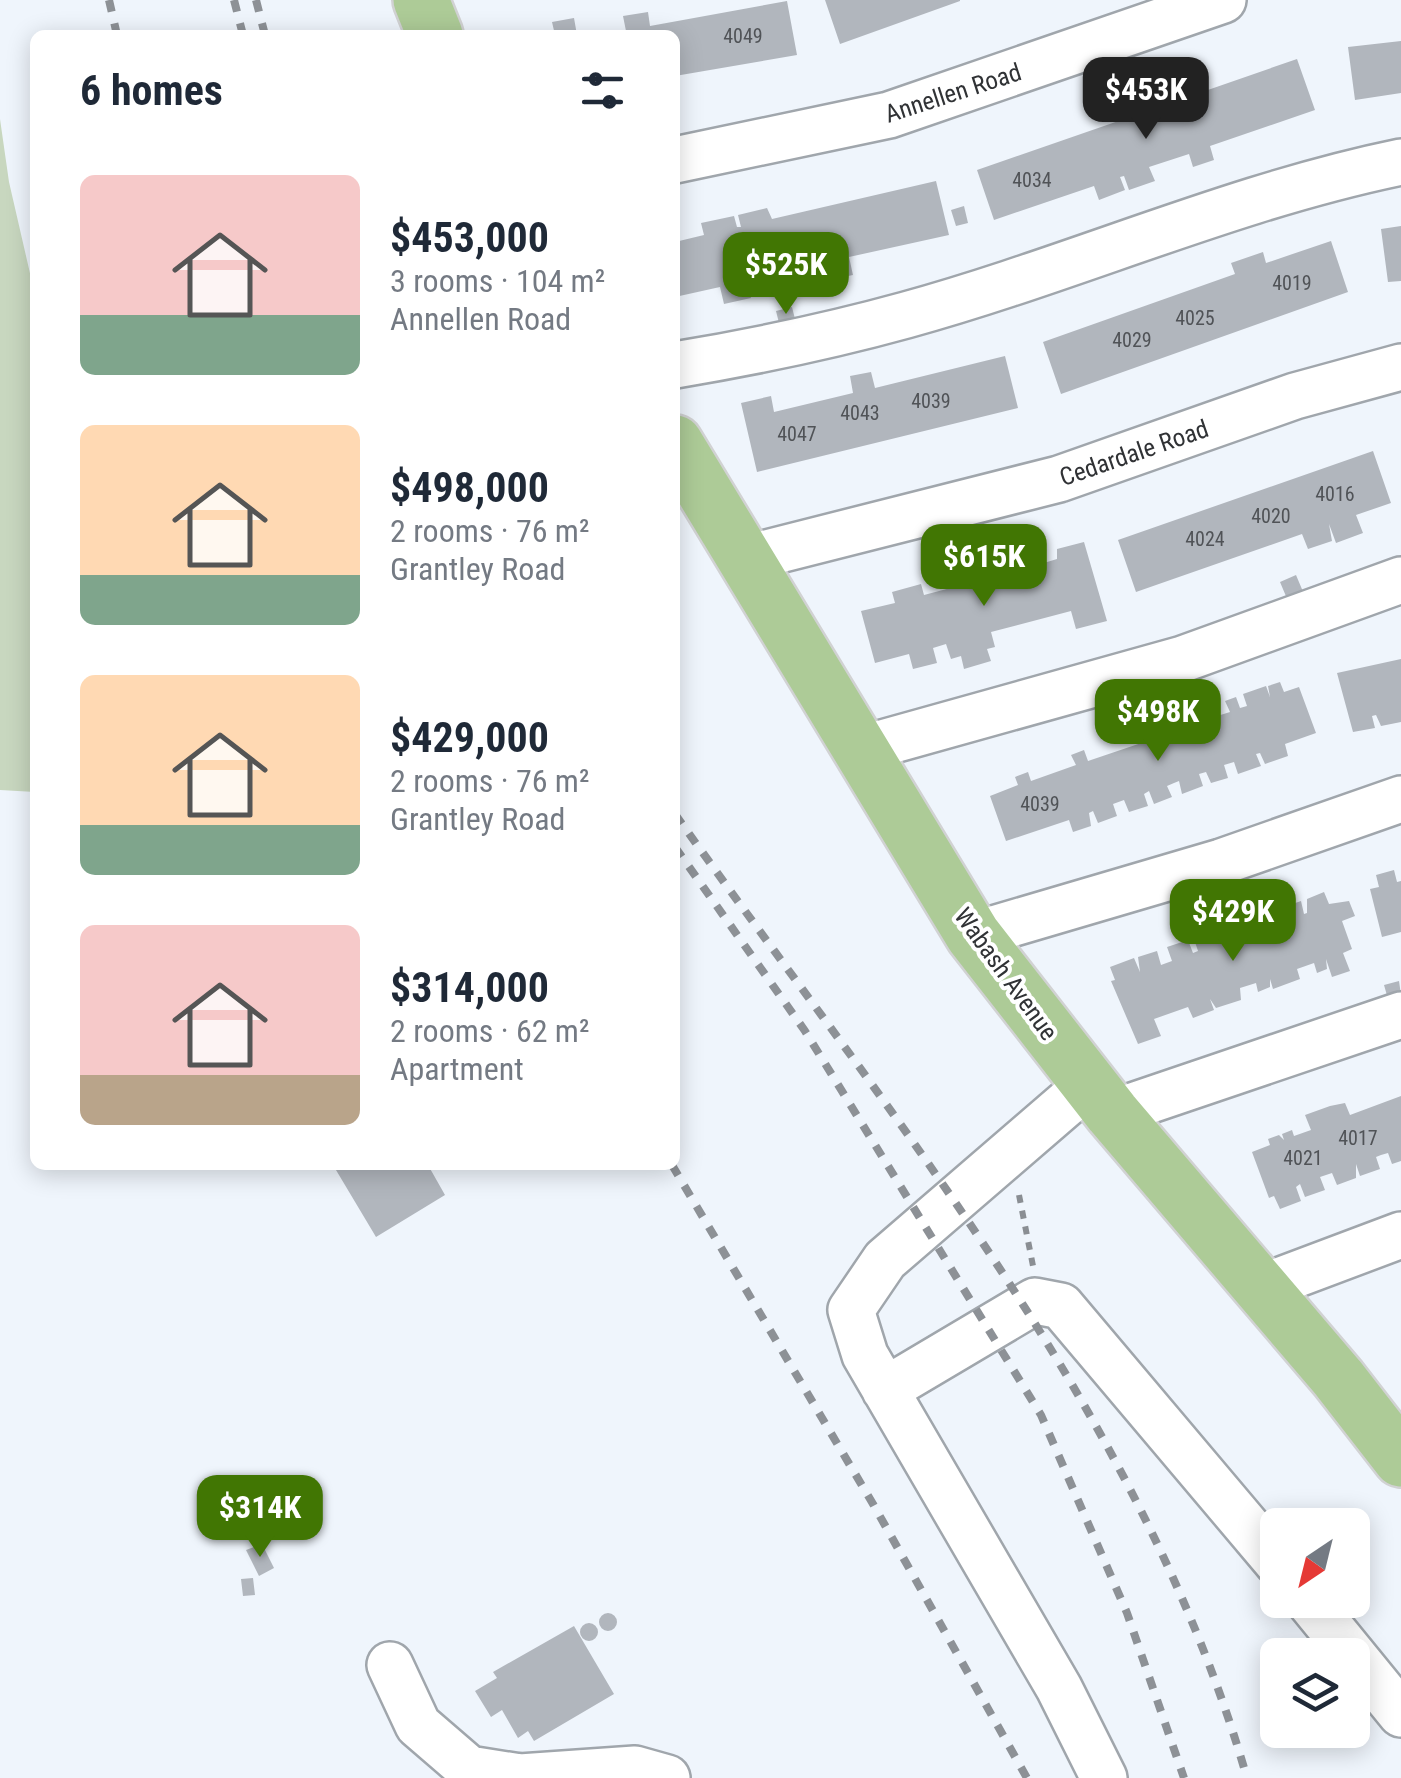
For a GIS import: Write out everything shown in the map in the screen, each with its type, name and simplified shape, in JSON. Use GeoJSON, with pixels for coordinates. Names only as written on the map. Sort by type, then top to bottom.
{"type":"FeatureCollection","features":[{"type":"Feature","properties":{"kind":"main road"},"geometry":{"type":"LineString","coordinates":[[421,0],[433,30]]}},
{"type":"Feature","properties":{"kind":"main road","name":"Wabash Avenue"},"geometry":{"type":"LineString","coordinates":[[680,451],[973,935],[1100,1099],[1395,1442]]}},
{"type":"Feature","properties":{"kind":"street","name":"Annellen Road"},"geometry":{"type":"LineString","coordinates":[[680,159],[889,115],[1223,0]]}},
{"type":"Feature","properties":{"kind":"street"},"geometry":{"type":"LineString","coordinates":[[680,364],[765,350],[907,315],[1262,195],[1401,162]]}},
{"type":"Feature","properties":{"kind":"street","name":"Cedardale Road"},"geometry":{"type":"LineString","coordinates":[[747,558],[1043,484],[1296,396],[1401,368]]}},
{"type":"Feature","properties":{"kind":"street"},"geometry":{"type":"LineString","coordinates":[[861,749],[1167,664],[1401,580]]}},
{"type":"Feature","properties":{"kind":"street"},"geometry":{"type":"LineString","coordinates":[[973,935],[1221,862],[1401,799]]}},
{"type":"Feature","properties":{"kind":"street"},"geometry":{"type":"LineString","coordinates":[[1104,1778],[1058,1688],[885,1390],[854,1330],[851,1310],[863,1286],[885,1260],[1010,1152],[1100,1099],[1401,1015]]}},
{"type":"Feature","properties":{"kind":"street"},"geometry":{"type":"LineString","coordinates":[[1260,1288],[1401,1234]]}},
{"type":"Feature","properties":{"kind":"street"},"geometry":{"type":"LineString","coordinates":[[885,1390],[1040,1301],[1061,1306],[1074,1315],[1260,1541]]}},
{"type":"Feature","properties":{"kind":"street"},"geometry":{"type":"LineString","coordinates":[[1323,1618],[1401,1714]]}},
{"type":"Feature","properties":{"kind":"street"},"geometry":{"type":"LineString","coordinates":[[390,1665],[418,1725],[470,1769],[520,1777],[636,1769],[667,1778]]}},
{"type":"Feature","properties":{"kind":"path"},"geometry":{"type":"LineString","coordinates":[[1010,1152],[1040,1301]]}},
{"type":"Feature","properties":{"kind":"green space"},"geometry":{"type":"Polygon","coordinates":[[[0,119],[9,182],[30,273],[30,792],[0,790],[0,119]]]}},
{"type":"Feature","properties":{"kind":"building"},"geometry":{"type":"Polygon","coordinates":[[[825,0],[960,0],[960,1],[840,44],[825,0]]]}},
{"type":"Feature","properties":{"kind":"building"},"geometry":{"type":"Polygon","coordinates":[[[787,1],[797,55],[680,75],[680,30],[626,30],[623,16],[648,12],[650,26],[787,1]]]}},
{"type":"Feature","properties":{"kind":"building"},"geometry":{"type":"Polygon","coordinates":[[[574,18],[576,30],[554,30],[552,22],[574,18]]]}},
{"type":"Feature","properties":{"kind":"building"},"geometry":{"type":"Polygon","coordinates":[[[1401,41],[1401,93],[1355,100],[1348,47],[1401,41]]]}},
{"type":"Feature","properties":{"kind":"building"},"geometry":{"type":"Polygon","coordinates":[[[1297,59],[1315,110],[1210,146],[1214,160],[1193,167],[1189,154],[1149,167],[1155,181],[1129,190],[1124,176],[1120,177],[1125,190],[1099,200],[1094,186],[994,220],[977,170],[1297,59]]]}},
{"type":"Feature","properties":{"kind":"building"},"geometry":{"type":"Polygon","coordinates":[[[936,181],[949,235],[849,257],[853,275],[823,281],[816,265],[820,282],[789,289],[785,272],[746,281],[751,298],[724,304],[720,287],[680,296],[680,241],[704,235],[701,223],[734,216],[737,227],[741,227],[738,215],[767,208],[772,219],[936,181]]]}},
{"type":"Feature","properties":{"kind":"building"},"geometry":{"type":"Polygon","coordinates":[[[964,206],[968,223],[956,226],[951,210],[964,206]]]}},
{"type":"Feature","properties":{"kind":"building"},"geometry":{"type":"Polygon","coordinates":[[[1401,226],[1401,281],[1388,282],[1381,229],[1401,226]]]}},
{"type":"Feature","properties":{"kind":"building"},"geometry":{"type":"Polygon","coordinates":[[[1331,241],[1348,292],[1061,394],[1043,342],[1235,274],[1231,263],[1263,252],[1266,263],[1331,241]]]}},
{"type":"Feature","properties":{"kind":"building"},"geometry":{"type":"Polygon","coordinates":[[[792,307],[796,323],[780,327],[776,311],[792,307]]]}},
{"type":"Feature","properties":{"kind":"building"},"geometry":{"type":"Polygon","coordinates":[[[1005,356],[1018,408],[757,472],[741,403],[771,396],[774,412],[853,393],[850,376],[871,372],[875,388],[1005,356]]]}},
{"type":"Feature","properties":{"kind":"building"},"geometry":{"type":"Polygon","coordinates":[[[1373,451],[1391,503],[1356,515],[1363,533],[1336,543],[1329,524],[1332,541],[1308,549],[1302,534],[1136,592],[1118,540],[1373,451]]]}},
{"type":"Feature","properties":{"kind":"building"},"geometry":{"type":"Polygon","coordinates":[[[1084,542],[1107,621],[1076,629],[1071,611],[991,632],[995,647],[987,649],[991,661],[964,669],[961,656],[951,659],[946,644],[933,648],[937,663],[913,669],[909,654],[875,663],[861,611],[895,603],[892,592],[921,584],[924,595],[958,586],[955,576],[973,571],[976,581],[1001,574],[997,560],[1020,555],[1024,569],[1057,559],[1057,549],[1084,542]]]}},
{"type":"Feature","properties":{"kind":"building"},"geometry":{"type":"Polygon","coordinates":[[[1296,575],[1304,594],[1288,601],[1280,582],[1296,575]]]}},
{"type":"Feature","properties":{"kind":"building"},"geometry":{"type":"Polygon","coordinates":[[[1401,659],[1401,722],[1381,726],[1376,715],[1372,716],[1375,728],[1353,732],[1337,673],[1401,659]]]}},
{"type":"Feature","properties":{"kind":"building"},"geometry":{"type":"Polygon","coordinates":[[[1280,682],[1284,692],[1299,687],[1316,733],[1285,744],[1288,756],[1265,764],[1260,753],[1256,754],[1261,766],[1238,774],[1234,762],[1224,765],[1228,778],[1211,783],[1206,772],[1199,774],[1203,786],[1182,794],[1179,781],[1167,786],[1172,797],[1154,804],[1149,791],[1144,794],[1148,806],[1129,812],[1124,800],[1113,804],[1117,816],[1098,823],[1093,811],[1089,813],[1091,826],[1073,832],[1069,820],[1006,841],[990,796],[1018,785],[1015,777],[1028,772],[1031,781],[1076,765],[1071,755],[1084,750],[1088,761],[1159,737],[1155,725],[1182,716],[1186,727],[1184,715],[1194,711],[1198,722],[1230,712],[1225,701],[1236,697],[1240,708],[1247,706],[1243,694],[1266,686],[1270,697],[1268,686],[1280,682]]]}},
{"type":"Feature","properties":{"kind":"building"},"geometry":{"type":"Polygon","coordinates":[[[1394,870],[1397,882],[1401,881],[1401,932],[1382,937],[1370,889],[1379,887],[1376,875],[1394,870]]]}},
{"type":"Feature","properties":{"kind":"building"},"geometry":{"type":"Polygon","coordinates":[[[1324,892],[1329,904],[1349,901],[1355,916],[1342,921],[1352,949],[1343,953],[1350,971],[1332,977],[1326,959],[1327,969],[1317,973],[1314,963],[1297,969],[1300,979],[1273,989],[1270,979],[1270,987],[1258,992],[1256,983],[1240,988],[1241,1000],[1216,1008],[1210,999],[1214,1010],[1193,1018],[1188,1007],[1154,1019],[1161,1036],[1138,1044],[1111,981],[1115,980],[1110,967],[1134,958],[1140,972],[1138,957],[1157,951],[1161,965],[1172,961],[1167,947],[1188,940],[1193,953],[1198,951],[1194,939],[1216,932],[1220,944],[1228,941],[1224,929],[1244,922],[1248,934],[1255,931],[1251,919],[1269,913],[1274,925],[1280,923],[1275,910],[1301,901],[1304,914],[1307,913],[1307,899],[1324,892]]]}},
{"type":"Feature","properties":{"kind":"building"},"geometry":{"type":"Polygon","coordinates":[[[1399,981],[1401,995],[1388,999],[1384,985],[1399,981]]]}},
{"type":"Feature","properties":{"kind":"building"},"geometry":{"type":"Polygon","coordinates":[[[1401,1096],[1401,1161],[1392,1164],[1388,1153],[1381,1155],[1376,1157],[1380,1169],[1360,1176],[1356,1164],[1356,1178],[1337,1185],[1332,1173],[1320,1177],[1325,1190],[1305,1197],[1300,1184],[1296,1187],[1301,1201],[1280,1209],[1274,1196],[1269,1198],[1252,1152],[1270,1145],[1268,1139],[1279,1135],[1284,1140],[1282,1134],[1292,1130],[1294,1136],[1311,1130],[1305,1115],[1330,1106],[1345,1103],[1350,1115],[1401,1096]]]}},
{"type":"Feature","properties":{"kind":"building"},"geometry":{"type":"Polygon","coordinates":[[[336,1170],[431,1170],[445,1195],[376,1237],[336,1170]]]}},
{"type":"Feature","properties":{"kind":"building"},"geometry":{"type":"Polygon","coordinates":[[[262,1544],[274,1568],[259,1576],[246,1550],[262,1544]]]}},
{"type":"Feature","properties":{"kind":"building"},"geometry":{"type":"Polygon","coordinates":[[[253,1578],[255,1595],[243,1596],[241,1579],[253,1578]]]}},
{"type":"Feature","properties":{"kind":"building"},"geometry":{"type":"Polygon","coordinates":[[[608,1613],[617,1622],[608,1631],[599,1622],[608,1613]]]}},
{"type":"Feature","properties":{"kind":"building"},"geometry":{"type":"Polygon","coordinates":[[[589,1623],[598,1632],[589,1641],[580,1632],[589,1623]]]}},
{"type":"Feature","properties":{"kind":"building"},"geometry":{"type":"Polygon","coordinates":[[[574,1626],[614,1694],[534,1741],[528,1731],[518,1738],[502,1710],[491,1717],[475,1691],[497,1678],[493,1672],[574,1626]]]}},
{"type":"Feature","properties":{"kind":"railway"},"geometry":{"type":"LineString","coordinates":[[109,0],[116,30]]}},
{"type":"Feature","properties":{"kind":"railway"},"geometry":{"type":"LineString","coordinates":[[234,0],[242,30]]}},
{"type":"Feature","properties":{"kind":"railway"},"geometry":{"type":"LineString","coordinates":[[256,0],[264,30]]}},
{"type":"Feature","properties":{"kind":"railway"},"geometry":{"type":"LineString","coordinates":[[680,821],[923,1156],[1003,1273],[1077,1393],[1144,1516],[1201,1644],[1247,1778]]}},
{"type":"Feature","properties":{"kind":"railway"},"geometry":{"type":"LineString","coordinates":[[680,854],[805,1031],[1041,1415],[1127,1613],[1184,1778]]}},
{"type":"Feature","properties":{"kind":"railway"},"geometry":{"type":"LineString","coordinates":[[675,1170],[873,1504],[1027,1778]]}}]}
